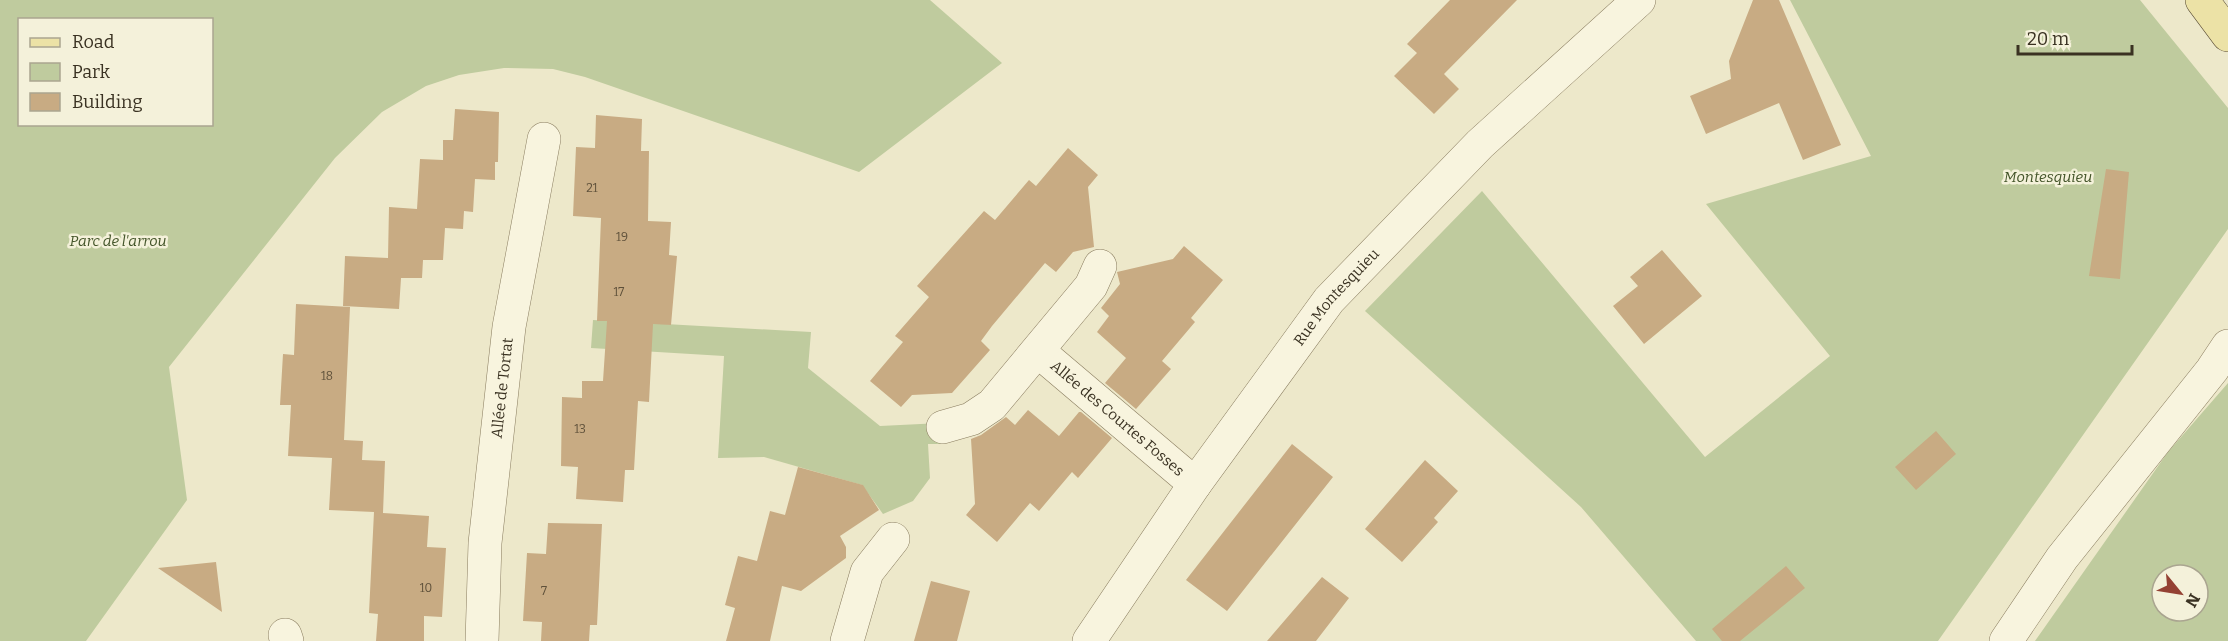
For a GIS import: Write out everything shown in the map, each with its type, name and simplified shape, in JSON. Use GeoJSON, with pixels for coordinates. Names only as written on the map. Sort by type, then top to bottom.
{"type":"FeatureCollection","features":[{"type":"Feature","properties":{"kind":"main road"},"geometry":{"type":"LineString","coordinates":[[2202,0],[2228,35]]}},
{"type":"Feature","properties":{"kind":"street","name":"Rue Montesquieu"},"geometry":{"type":"LineString","coordinates":[[1089,641],[1195,484],[1329,300],[1480,144],[1639,0]]}},
{"type":"Feature","properties":{"kind":"street","name":"Allée de Tortat"},"geometry":{"type":"LineString","coordinates":[[482,641],[485,543],[509,327],[544,139]]}},
{"type":"Feature","properties":{"kind":"street","name":"Allée des Courtes Fosses"},"geometry":{"type":"LineString","coordinates":[[943,427],[971,419],[992,405],[1092,286],[1100,266]]}},
{"type":"Feature","properties":{"kind":"street","name":"Allée des Courtes Fosses"},"geometry":{"type":"LineString","coordinates":[[1038,351],[1195,484]]}},
{"type":"Feature","properties":{"kind":"street"},"geometry":{"type":"LineString","coordinates":[[2006,641],[2062,558],[2223,357]]}},
{"type":"Feature","properties":{"kind":"street"},"geometry":{"type":"LineString","coordinates":[[848,641],[867,572],[893,539]]}},
{"type":"Feature","properties":{"kind":"green space","name":"Parc de l'arrou"},"geometry":{"type":"Polygon","coordinates":[[[0,0],[930,0],[1002,63],[859,172],[585,77],[553,69],[504,68],[459,75],[426,86],[382,112],[335,158],[169,367],[187,500],[86,641],[0,641],[0,0]]]}},
{"type":"Feature","properties":{"kind":"green space","name":"Montesquieu"},"geometry":{"type":"Polygon","coordinates":[[[1790,0],[2140,0],[2228,108],[2228,229],[1938,641],[1696,641],[1581,507],[1365,311],[1482,191],[1705,457],[1830,356],[1706,204],[1871,156],[1790,0]]]}},
{"type":"Feature","properties":{"kind":"green space"},"geometry":{"type":"Polygon","coordinates":[[[593,320],[811,332],[808,368],[880,426],[941,423],[941,444],[928,444],[930,478],[913,501],[883,514],[862,485],[764,457],[718,458],[724,356],[591,348],[593,320]]]}},
{"type":"Feature","properties":{"kind":"green space"},"geometry":{"type":"Polygon","coordinates":[[[2228,383],[2228,641],[2035,641],[2168,452],[2228,383]]]}},
{"type":"Feature","properties":{"kind":"building"},"geometry":{"type":"Polygon","coordinates":[[[1450,0],[1517,0],[1444,74],[1459,89],[1434,114],[1394,76],[1417,53],[1407,44],[1450,0]]]}},
{"type":"Feature","properties":{"kind":"building"},"geometry":{"type":"Polygon","coordinates":[[[1753,0],[1779,0],[1841,145],[1803,160],[1779,103],[1706,134],[1690,96],[1731,79],[1729,61],[1753,0]]]}},
{"type":"Feature","properties":{"kind":"building"},"geometry":{"type":"Polygon","coordinates":[[[455,109],[499,112],[498,162],[495,162],[495,180],[475,179],[473,212],[464,211],[463,229],[445,228],[443,260],[423,260],[422,278],[401,278],[399,309],[343,306],[345,256],[388,258],[389,207],[417,209],[420,159],[443,160],[443,140],[453,140],[455,109]]]}},
{"type":"Feature","properties":{"kind":"building"},"geometry":{"type":"Polygon","coordinates":[[[596,115],[642,119],[641,151],[649,151],[648,221],[671,222],[669,255],[677,256],[671,325],[653,324],[649,402],[638,401],[634,470],[625,470],[623,502],[576,499],[578,467],[561,466],[562,397],[582,398],[582,381],[603,381],[607,321],[597,321],[601,218],[573,216],[576,147],[595,148],[596,115]]]}},
{"type":"Feature","properties":{"kind":"building"},"geometry":{"type":"Polygon","coordinates":[[[1068,148],[1098,175],[1088,187],[1094,247],[1073,252],[1056,272],[1045,263],[981,341],[990,350],[952,393],[912,395],[901,407],[870,381],[903,342],[895,336],[929,297],[917,286],[984,211],[995,220],[1029,180],[1036,186],[1068,148]]]}},
{"type":"Feature","properties":{"kind":"building"},"geometry":{"type":"Polygon","coordinates":[[[2106,169],[2129,172],[2120,279],[2089,276],[2106,169]]]}},
{"type":"Feature","properties":{"kind":"building"},"geometry":{"type":"Polygon","coordinates":[[[1184,246],[1223,280],[1191,318],[1195,322],[1162,361],[1171,369],[1136,409],[1105,383],[1126,358],[1097,332],[1109,316],[1101,308],[1120,284],[1117,272],[1173,259],[1184,246]]]}},
{"type":"Feature","properties":{"kind":"building"},"geometry":{"type":"Polygon","coordinates":[[[1662,250],[1702,296],[1644,344],[1613,306],[1638,286],[1630,277],[1662,250]]]}},
{"type":"Feature","properties":{"kind":"building"},"geometry":{"type":"Polygon","coordinates":[[[296,304],[350,307],[344,440],[363,441],[362,460],[385,461],[383,513],[429,516],[427,547],[446,548],[442,617],[424,616],[424,641],[376,641],[378,614],[369,613],[374,512],[329,510],[332,458],[288,456],[291,405],[280,405],[283,354],[294,355],[296,304]]]}},
{"type":"Feature","properties":{"kind":"building"},"geometry":{"type":"Polygon","coordinates":[[[1028,410],[1059,436],[1081,412],[1112,438],[1078,478],[1072,472],[1039,511],[1030,503],[997,542],[966,515],[975,504],[971,439],[981,435],[1006,417],[1015,425],[1028,410]]]}},
{"type":"Feature","properties":{"kind":"building"},"geometry":{"type":"Polygon","coordinates":[[[1936,431],[1956,454],[1916,490],[1895,467],[1936,431]]]}},
{"type":"Feature","properties":{"kind":"building"},"geometry":{"type":"Polygon","coordinates":[[[1292,444],[1333,477],[1227,611],[1186,580],[1292,444]]]}},
{"type":"Feature","properties":{"kind":"building"},"geometry":{"type":"Polygon","coordinates":[[[1425,460],[1458,491],[1434,518],[1438,522],[1402,562],[1365,529],[1425,460]]]}},
{"type":"Feature","properties":{"kind":"building"},"geometry":{"type":"Polygon","coordinates":[[[798,467],[863,485],[879,510],[840,536],[846,547],[846,558],[801,591],[782,586],[770,641],[726,641],[735,608],[725,605],[738,556],[757,561],[770,511],[785,515],[798,467]]]}},
{"type":"Feature","properties":{"kind":"building"},"geometry":{"type":"Polygon","coordinates":[[[548,523],[602,524],[597,625],[590,625],[589,641],[541,641],[542,622],[523,621],[527,553],[546,554],[548,523]]]}},
{"type":"Feature","properties":{"kind":"building"},"geometry":{"type":"Polygon","coordinates":[[[216,562],[222,612],[158,568],[216,562]]]}},
{"type":"Feature","properties":{"kind":"building"},"geometry":{"type":"Polygon","coordinates":[[[1786,566],[1805,588],[1740,641],[1722,641],[1712,629],[1786,566]]]}},
{"type":"Feature","properties":{"kind":"building"},"geometry":{"type":"Polygon","coordinates":[[[1322,577],[1349,598],[1316,641],[1267,641],[1322,577]]]}},
{"type":"Feature","properties":{"kind":"building"},"geometry":{"type":"Polygon","coordinates":[[[931,581],[970,591],[957,641],[914,641],[931,581]]]}}]}
